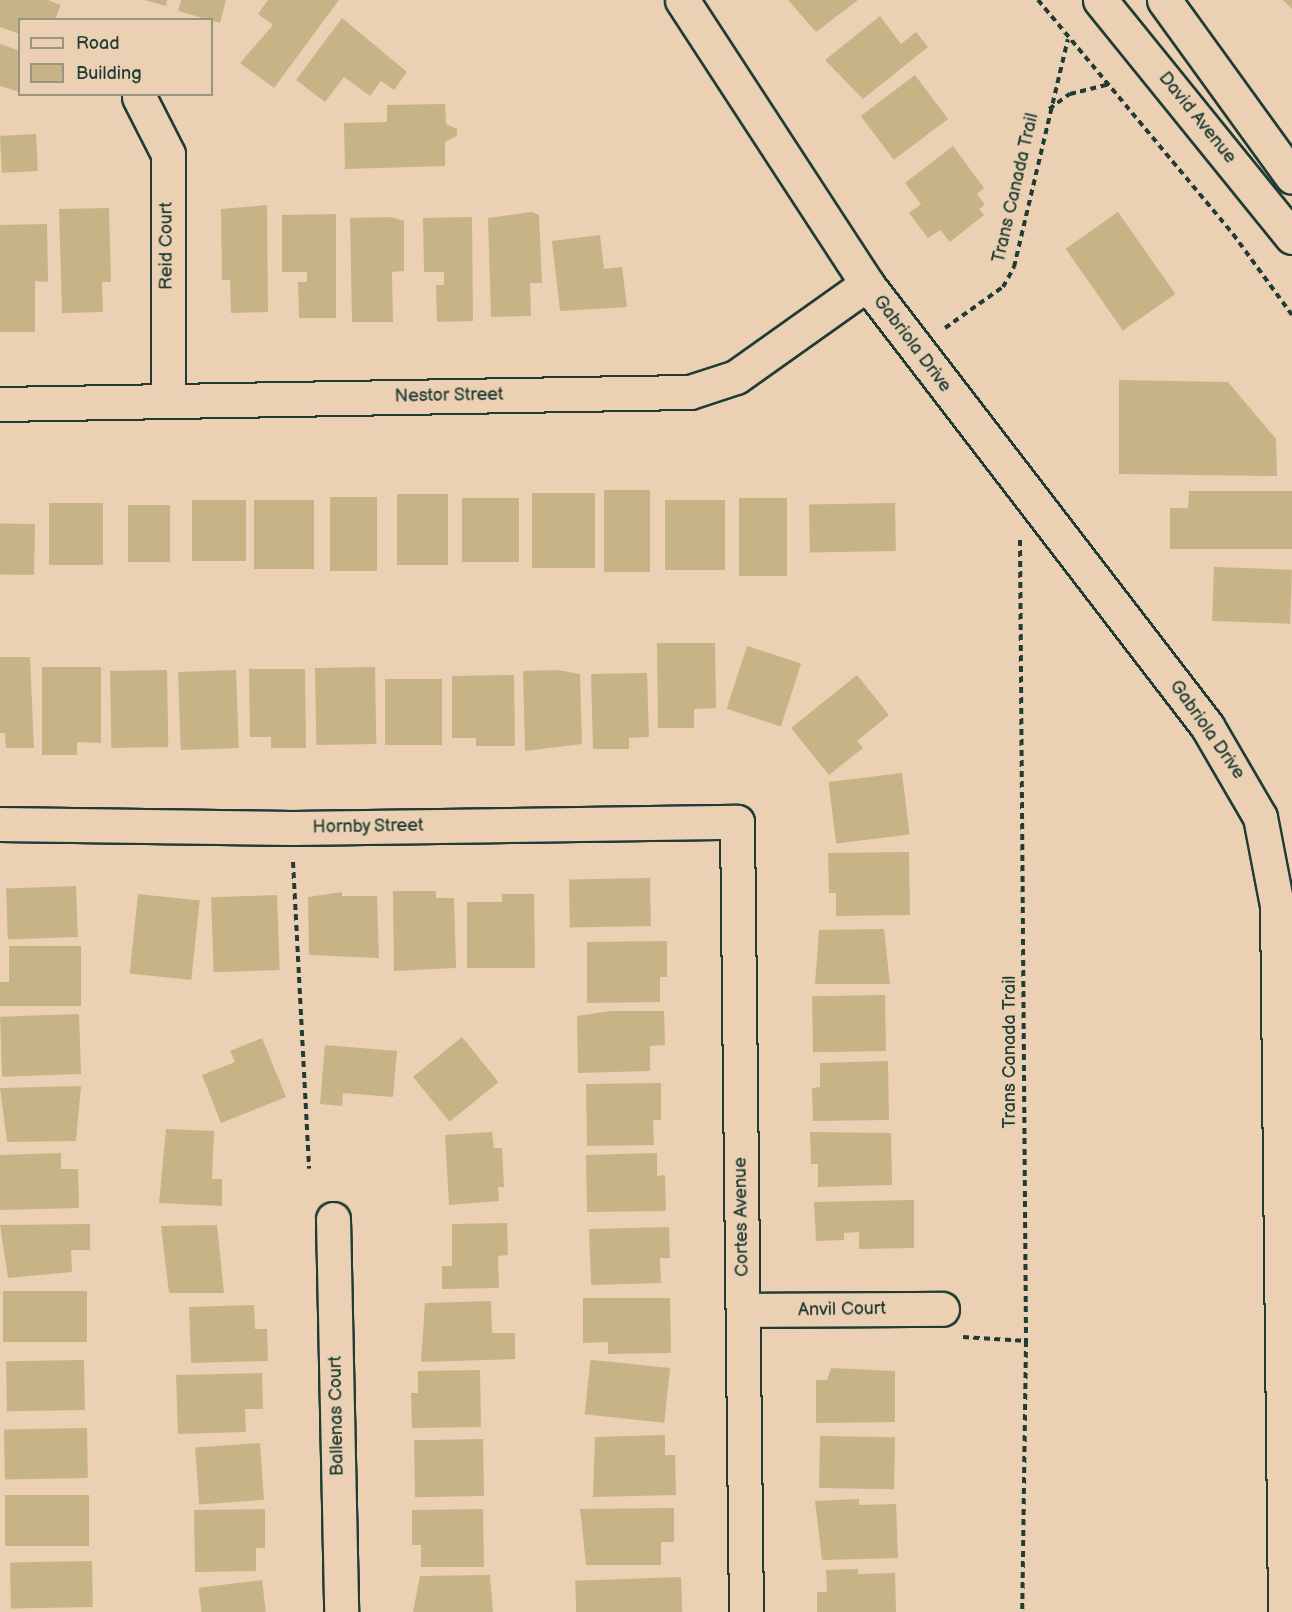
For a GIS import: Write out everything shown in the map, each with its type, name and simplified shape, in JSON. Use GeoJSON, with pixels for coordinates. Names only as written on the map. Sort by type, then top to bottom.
{"type":"FeatureCollection","features":[{"type":"Feature","properties":{"kind":"street","name":"Gabriola Drive"},"geometry":{"type":"LineString","coordinates":[[682,0],[867,284],[1229,756],[1260,817],[1284,905],[1287,1230],[1285,1612]]}},
{"type":"Feature","properties":{"kind":"street","name":"David Avenue"},"geometry":{"type":"LineString","coordinates":[[1100,0],[1292,237]]}},
{"type":"Feature","properties":{"kind":"street"},"geometry":{"type":"LineString","coordinates":[[1164,0],[1292,177]]}},
{"type":"Feature","properties":{"kind":"street","name":"Reid Court"},"geometry":{"type":"LineString","coordinates":[[139,97],[168,154],[168,401]]}},
{"type":"Feature","properties":{"kind":"street","name":"Nestor Street"},"geometry":{"type":"LineString","coordinates":[[0,404],[690,392],[736,377],[867,284]]}},
{"type":"Feature","properties":{"kind":"street","name":"Hornby Street"},"geometry":{"type":"LineString","coordinates":[[0,824],[292,828],[737,822]]}},
{"type":"Feature","properties":{"kind":"street","name":"Cortes Avenue"},"geometry":{"type":"LineString","coordinates":[[737,822],[746,1612]]}},
{"type":"Feature","properties":{"kind":"street","name":"Ballenas Court"},"geometry":{"type":"LineString","coordinates":[[333,1219],[341,1612]]}},
{"type":"Feature","properties":{"kind":"street","name":"Anvil Court"},"geometry":{"type":"LineString","coordinates":[[743,1310],[942,1309]]}},
{"type":"Feature","properties":{"kind":"path"},"geometry":{"type":"LineString","coordinates":[[1038,0],[1233,234],[1292,315]]}},
{"type":"Feature","properties":{"kind":"path","name":"Trans Canada Trail"},"geometry":{"type":"LineString","coordinates":[[916,349],[1003,287],[1014,267],[1048,110],[1068,38]]}},
{"type":"Feature","properties":{"kind":"path"},"geometry":{"type":"LineString","coordinates":[[1048,110],[1070,94],[1108,85]]}},
{"type":"Feature","properties":{"kind":"path","name":"Trans Canada Trail"},"geometry":{"type":"LineString","coordinates":[[1022,1612],[1026,1341],[1019,546],[1027,492]]}},
{"type":"Feature","properties":{"kind":"path"},"geometry":{"type":"LineString","coordinates":[[292,828],[309,1168]]}},
{"type":"Feature","properties":{"kind":"path"},"geometry":{"type":"LineString","coordinates":[[942,1309],[949,1336],[1026,1341]]}},
{"type":"Feature","properties":{"kind":"building"},"geometry":{"type":"Polygon","coordinates":[[[0,0],[48,0],[61,5],[56,18],[18,18],[18,33],[0,27],[0,0]]]}},
{"type":"Feature","properties":{"kind":"building"},"geometry":{"type":"Polygon","coordinates":[[[144,0],[167,0],[166,6],[144,0]]]}},
{"type":"Feature","properties":{"kind":"building"},"geometry":{"type":"Polygon","coordinates":[[[181,0],[226,0],[220,23],[213,21],[213,18],[202,18],[178,11],[181,0]]]}},
{"type":"Feature","properties":{"kind":"building"},"geometry":{"type":"Polygon","coordinates":[[[268,0],[339,0],[274,88],[240,63],[273,25],[258,14],[268,0]]]}},
{"type":"Feature","properties":{"kind":"building"},"geometry":{"type":"Polygon","coordinates":[[[788,0],[858,0],[816,32],[788,0]]]}},
{"type":"Feature","properties":{"kind":"building"},"geometry":{"type":"Polygon","coordinates":[[[1283,0],[1292,0],[1292,9],[1283,0]]]}},
{"type":"Feature","properties":{"kind":"building"},"geometry":{"type":"Polygon","coordinates":[[[880,16],[901,44],[916,32],[928,47],[863,99],[825,60],[880,16]]]}},
{"type":"Feature","properties":{"kind":"building"},"geometry":{"type":"Polygon","coordinates":[[[342,18],[407,72],[394,90],[381,81],[370,96],[344,77],[325,102],[296,80],[342,18]]]}},
{"type":"Feature","properties":{"kind":"building"},"geometry":{"type":"Polygon","coordinates":[[[0,44],[18,50],[18,91],[0,86],[0,44]]]}},
{"type":"Feature","properties":{"kind":"building"},"geometry":{"type":"Polygon","coordinates":[[[915,75],[948,119],[894,160],[861,116],[915,75]]]}},
{"type":"Feature","properties":{"kind":"building"},"geometry":{"type":"Polygon","coordinates":[[[445,104],[446,124],[457,129],[457,136],[445,142],[445,166],[345,169],[344,123],[387,122],[387,105],[445,104]]]}},
{"type":"Feature","properties":{"kind":"building"},"geometry":{"type":"Polygon","coordinates":[[[36,134],[38,171],[2,173],[0,136],[36,134]]]}},
{"type":"Feature","properties":{"kind":"building"},"geometry":{"type":"Polygon","coordinates":[[[953,146],[984,188],[977,194],[985,205],[979,209],[984,215],[950,242],[940,230],[928,238],[909,213],[921,204],[905,183],[953,146]]]}},
{"type":"Feature","properties":{"kind":"building"},"geometry":{"type":"Polygon","coordinates":[[[267,205],[268,312],[231,313],[230,280],[222,280],[221,209],[267,205]]]}},
{"type":"Feature","properties":{"kind":"building"},"geometry":{"type":"Polygon","coordinates":[[[109,208],[111,282],[102,282],[103,312],[62,313],[59,209],[109,208]]]}},
{"type":"Feature","properties":{"kind":"building"},"geometry":{"type":"Polygon","coordinates":[[[532,212],[539,215],[542,283],[530,283],[531,316],[491,317],[488,218],[532,212]]]}},
{"type":"Feature","properties":{"kind":"building"},"geometry":{"type":"Polygon","coordinates":[[[1118,212],[1175,294],[1123,331],[1066,249],[1118,212]]]}},
{"type":"Feature","properties":{"kind":"building"},"geometry":{"type":"Polygon","coordinates":[[[336,214],[336,318],[299,318],[298,282],[307,282],[307,272],[282,272],[282,215],[336,214]]]}},
{"type":"Feature","properties":{"kind":"building"},"geometry":{"type":"Polygon","coordinates":[[[391,217],[404,221],[404,271],[392,272],[393,322],[352,322],[350,218],[391,217]]]}},
{"type":"Feature","properties":{"kind":"building"},"geometry":{"type":"Polygon","coordinates":[[[472,217],[473,321],[437,322],[436,285],[444,285],[444,272],[424,272],[423,218],[472,217]]]}},
{"type":"Feature","properties":{"kind":"building"},"geometry":{"type":"Polygon","coordinates":[[[47,224],[48,282],[35,281],[35,332],[0,332],[0,225],[47,224]]]}},
{"type":"Feature","properties":{"kind":"building"},"geometry":{"type":"Polygon","coordinates":[[[600,235],[604,269],[622,267],[627,307],[560,311],[552,241],[600,235]]]}},
{"type":"Feature","properties":{"kind":"building"},"geometry":{"type":"Polygon","coordinates":[[[1119,380],[1228,382],[1276,439],[1277,476],[1119,474],[1119,380]]]}},
{"type":"Feature","properties":{"kind":"building"},"geometry":{"type":"Polygon","coordinates":[[[604,490],[650,490],[650,572],[604,572],[604,490]]]}},
{"type":"Feature","properties":{"kind":"building"},"geometry":{"type":"Polygon","coordinates":[[[1189,491],[1292,491],[1292,549],[1170,549],[1170,508],[1188,508],[1189,491]]]}},
{"type":"Feature","properties":{"kind":"building"},"geometry":{"type":"Polygon","coordinates":[[[532,493],[595,493],[595,568],[532,568],[532,493]]]}},
{"type":"Feature","properties":{"kind":"building"},"geometry":{"type":"Polygon","coordinates":[[[397,494],[448,494],[448,565],[397,565],[397,494]]]}},
{"type":"Feature","properties":{"kind":"building"},"geometry":{"type":"Polygon","coordinates":[[[330,497],[377,497],[377,571],[330,571],[330,497]]]}},
{"type":"Feature","properties":{"kind":"building"},"geometry":{"type":"Polygon","coordinates":[[[462,498],[519,498],[519,562],[462,562],[462,498]]]}},
{"type":"Feature","properties":{"kind":"building"},"geometry":{"type":"Polygon","coordinates":[[[739,498],[787,498],[787,576],[739,576],[739,498]]]}},
{"type":"Feature","properties":{"kind":"building"},"geometry":{"type":"Polygon","coordinates":[[[192,500],[246,500],[246,561],[192,561],[192,500]]]}},
{"type":"Feature","properties":{"kind":"building"},"geometry":{"type":"Polygon","coordinates":[[[254,500],[314,500],[314,569],[254,569],[254,500]]]}},
{"type":"Feature","properties":{"kind":"building"},"geometry":{"type":"Polygon","coordinates":[[[665,500],[725,500],[725,570],[665,570],[665,500]]]}},
{"type":"Feature","properties":{"kind":"building"},"geometry":{"type":"Polygon","coordinates":[[[49,503],[103,503],[103,565],[49,565],[49,503]]]}},
{"type":"Feature","properties":{"kind":"building"},"geometry":{"type":"Polygon","coordinates":[[[895,503],[896,551],[810,552],[809,505],[895,503]]]}},
{"type":"Feature","properties":{"kind":"building"},"geometry":{"type":"Polygon","coordinates":[[[128,505],[170,505],[170,562],[128,562],[128,505]]]}},
{"type":"Feature","properties":{"kind":"building"},"geometry":{"type":"Polygon","coordinates":[[[0,523],[35,524],[34,575],[0,574],[0,523]]]}},
{"type":"Feature","properties":{"kind":"building"},"geometry":{"type":"Polygon","coordinates":[[[1214,567],[1292,570],[1290,624],[1212,621],[1214,567]]]}},
{"type":"Feature","properties":{"kind":"building"},"geometry":{"type":"Polygon","coordinates":[[[657,643],[715,643],[716,708],[694,709],[694,728],[658,728],[657,643]]]}},
{"type":"Feature","properties":{"kind":"building"},"geometry":{"type":"Polygon","coordinates":[[[747,646],[801,664],[781,726],[727,709],[747,646]]]}},
{"type":"Feature","properties":{"kind":"building"},"geometry":{"type":"Polygon","coordinates":[[[0,657],[30,657],[34,748],[6,748],[5,733],[0,733],[0,657]]]}},
{"type":"Feature","properties":{"kind":"building"},"geometry":{"type":"Polygon","coordinates":[[[42,667],[101,667],[101,743],[77,742],[77,755],[42,755],[42,667]]]}},
{"type":"Feature","properties":{"kind":"building"},"geometry":{"type":"Polygon","coordinates":[[[375,667],[376,744],[316,745],[315,668],[375,667]]]}},
{"type":"Feature","properties":{"kind":"building"},"geometry":{"type":"Polygon","coordinates":[[[249,669],[305,669],[306,748],[271,748],[271,737],[250,737],[249,669]]]}},
{"type":"Feature","properties":{"kind":"building"},"geometry":{"type":"Polygon","coordinates":[[[167,670],[168,747],[111,748],[110,671],[167,670]]]}},
{"type":"Feature","properties":{"kind":"building"},"geometry":{"type":"Polygon","coordinates":[[[236,670],[239,748],[181,750],[178,672],[236,670]]]}},
{"type":"Feature","properties":{"kind":"building"},"geometry":{"type":"Polygon","coordinates":[[[557,670],[580,674],[582,744],[525,751],[523,671],[557,670]]]}},
{"type":"Feature","properties":{"kind":"building"},"geometry":{"type":"Polygon","coordinates":[[[647,673],[649,737],[629,738],[629,749],[593,749],[591,674],[647,673]]]}},
{"type":"Feature","properties":{"kind":"building"},"geometry":{"type":"Polygon","coordinates":[[[514,675],[515,746],[476,746],[476,738],[452,738],[452,676],[514,675]]]}},
{"type":"Feature","properties":{"kind":"building"},"geometry":{"type":"Polygon","coordinates":[[[857,675],[889,715],[857,741],[863,748],[829,775],[791,728],[857,675]]]}},
{"type":"Feature","properties":{"kind":"building"},"geometry":{"type":"Polygon","coordinates":[[[385,679],[442,679],[442,745],[385,745],[385,679]]]}},
{"type":"Feature","properties":{"kind":"building"},"geometry":{"type":"Polygon","coordinates":[[[902,773],[910,835],[836,844],[829,782],[902,773]]]}},
{"type":"Feature","properties":{"kind":"building"},"geometry":{"type":"Polygon","coordinates":[[[909,852],[910,915],[836,916],[836,893],[829,893],[828,853],[909,852]]]}},
{"type":"Feature","properties":{"kind":"building"},"geometry":{"type":"Polygon","coordinates":[[[650,878],[651,926],[570,927],[569,879],[650,878]]]}},
{"type":"Feature","properties":{"kind":"building"},"geometry":{"type":"Polygon","coordinates":[[[76,886],[78,937],[8,939],[6,888],[76,886]]]}},
{"type":"Feature","properties":{"kind":"building"},"geometry":{"type":"Polygon","coordinates":[[[393,891],[436,891],[436,898],[454,898],[456,968],[394,971],[393,891]]]}},
{"type":"Feature","properties":{"kind":"building"},"geometry":{"type":"Polygon","coordinates":[[[342,892],[342,896],[377,896],[379,958],[309,955],[308,897],[342,892]]]}},
{"type":"Feature","properties":{"kind":"building"},"geometry":{"type":"Polygon","coordinates":[[[138,894],[200,900],[191,980],[130,974],[138,894]]]}},
{"type":"Feature","properties":{"kind":"building"},"geometry":{"type":"Polygon","coordinates":[[[502,894],[534,894],[535,968],[467,968],[467,902],[502,902],[502,894]]]}},
{"type":"Feature","properties":{"kind":"building"},"geometry":{"type":"Polygon","coordinates":[[[277,895],[280,970],[214,972],[211,897],[277,895]]]}},
{"type":"Feature","properties":{"kind":"building"},"geometry":{"type":"Polygon","coordinates":[[[884,929],[890,984],[815,984],[819,930],[884,929]]]}},
{"type":"Feature","properties":{"kind":"building"},"geometry":{"type":"Polygon","coordinates":[[[667,941],[667,977],[660,977],[660,1002],[587,1003],[587,942],[667,941]]]}},
{"type":"Feature","properties":{"kind":"building"},"geometry":{"type":"Polygon","coordinates":[[[9,946],[81,946],[81,1006],[0,1006],[0,982],[9,982],[9,946]]]}},
{"type":"Feature","properties":{"kind":"building"},"geometry":{"type":"Polygon","coordinates":[[[885,995],[886,1051],[813,1052],[812,996],[885,995]]]}},
{"type":"Feature","properties":{"kind":"building"},"geometry":{"type":"Polygon","coordinates":[[[610,1011],[664,1011],[665,1045],[650,1046],[650,1071],[578,1073],[577,1016],[610,1011]]]}},
{"type":"Feature","properties":{"kind":"building"},"geometry":{"type":"Polygon","coordinates":[[[79,1014],[81,1074],[2,1077],[0,1017],[79,1014]]]}},
{"type":"Feature","properties":{"kind":"building"},"geometry":{"type":"Polygon","coordinates":[[[462,1037],[499,1082],[450,1122],[413,1077],[462,1037]]]}},
{"type":"Feature","properties":{"kind":"building"},"geometry":{"type":"Polygon","coordinates":[[[262,1038],[286,1097],[221,1123],[202,1075],[235,1062],[230,1051],[262,1038]]]}},
{"type":"Feature","properties":{"kind":"building"},"geometry":{"type":"Polygon","coordinates":[[[325,1045],[397,1051],[393,1097],[343,1093],[342,1106],[320,1104],[325,1045]]]}},
{"type":"Feature","properties":{"kind":"building"},"geometry":{"type":"Polygon","coordinates":[[[888,1061],[889,1120],[813,1121],[812,1088],[820,1087],[820,1063],[888,1061]]]}},
{"type":"Feature","properties":{"kind":"building"},"geometry":{"type":"Polygon","coordinates":[[[661,1083],[661,1120],[653,1120],[654,1145],[587,1146],[586,1084],[661,1083]]]}},
{"type":"Feature","properties":{"kind":"building"},"geometry":{"type":"Polygon","coordinates":[[[81,1086],[76,1141],[7,1142],[0,1088],[81,1086]]]}},
{"type":"Feature","properties":{"kind":"building"},"geometry":{"type":"Polygon","coordinates":[[[166,1129],[214,1131],[212,1179],[222,1179],[222,1206],[159,1203],[166,1129]]]}},
{"type":"Feature","properties":{"kind":"building"},"geometry":{"type":"Polygon","coordinates":[[[492,1132],[494,1148],[502,1148],[504,1187],[498,1187],[499,1201],[449,1205],[445,1135],[492,1132]]]}},
{"type":"Feature","properties":{"kind":"building"},"geometry":{"type":"Polygon","coordinates":[[[810,1132],[891,1133],[892,1185],[818,1187],[818,1164],[811,1164],[810,1132]]]}},
{"type":"Feature","properties":{"kind":"building"},"geometry":{"type":"Polygon","coordinates":[[[61,1153],[61,1169],[78,1169],[79,1208],[0,1210],[0,1155],[61,1153]]]}},
{"type":"Feature","properties":{"kind":"building"},"geometry":{"type":"Polygon","coordinates":[[[657,1153],[657,1176],[665,1175],[666,1211],[587,1212],[586,1155],[657,1153]]]}},
{"type":"Feature","properties":{"kind":"building"},"geometry":{"type":"Polygon","coordinates":[[[914,1200],[914,1248],[859,1249],[859,1232],[844,1233],[844,1240],[816,1241],[814,1202],[914,1200]]]}},
{"type":"Feature","properties":{"kind":"building"},"geometry":{"type":"Polygon","coordinates":[[[507,1223],[508,1255],[498,1256],[499,1288],[442,1289],[442,1266],[452,1266],[452,1224],[507,1223]]]}},
{"type":"Feature","properties":{"kind":"building"},"geometry":{"type":"Polygon","coordinates":[[[90,1224],[90,1250],[71,1250],[72,1272],[8,1278],[0,1225],[90,1224]]]}},
{"type":"Feature","properties":{"kind":"building"},"geometry":{"type":"Polygon","coordinates":[[[217,1225],[224,1293],[169,1293],[161,1226],[217,1225]]]}},
{"type":"Feature","properties":{"kind":"building"},"geometry":{"type":"Polygon","coordinates":[[[669,1227],[670,1258],[660,1258],[661,1283],[591,1285],[589,1229],[669,1227]]]}},
{"type":"Feature","properties":{"kind":"building"},"geometry":{"type":"Polygon","coordinates":[[[3,1291],[87,1291],[87,1342],[3,1342],[3,1291]]]}},
{"type":"Feature","properties":{"kind":"building"},"geometry":{"type":"Polygon","coordinates":[[[583,1298],[670,1298],[671,1353],[608,1354],[608,1342],[583,1343],[583,1298]]]}},
{"type":"Feature","properties":{"kind":"building"},"geometry":{"type":"Polygon","coordinates":[[[491,1301],[492,1333],[515,1333],[515,1359],[421,1362],[425,1303],[491,1301]]]}},
{"type":"Feature","properties":{"kind":"building"},"geometry":{"type":"Polygon","coordinates":[[[254,1305],[255,1329],[267,1329],[268,1361],[191,1363],[189,1307],[254,1305]]]}},
{"type":"Feature","properties":{"kind":"building"},"geometry":{"type":"Polygon","coordinates":[[[84,1360],[85,1410],[7,1411],[6,1361],[84,1360]]]}},
{"type":"Feature","properties":{"kind":"building"},"geometry":{"type":"Polygon","coordinates":[[[590,1360],[670,1368],[664,1423],[585,1414],[590,1360]]]}},
{"type":"Feature","properties":{"kind":"building"},"geometry":{"type":"Polygon","coordinates":[[[831,1368],[895,1371],[895,1422],[816,1423],[816,1380],[827,1380],[831,1368]]]}},
{"type":"Feature","properties":{"kind":"building"},"geometry":{"type":"Polygon","coordinates":[[[480,1370],[481,1427],[412,1428],[411,1393],[418,1393],[418,1371],[480,1370]]]}},
{"type":"Feature","properties":{"kind":"building"},"geometry":{"type":"Polygon","coordinates":[[[262,1373],[263,1409],[245,1409],[246,1432],[178,1434],[176,1375],[262,1373]]]}},
{"type":"Feature","properties":{"kind":"building"},"geometry":{"type":"Polygon","coordinates":[[[87,1428],[88,1478],[5,1479],[4,1429],[87,1428]]]}},
{"type":"Feature","properties":{"kind":"building"},"geometry":{"type":"Polygon","coordinates":[[[665,1435],[665,1455],[675,1455],[676,1495],[593,1497],[595,1437],[665,1435]]]}},
{"type":"Feature","properties":{"kind":"building"},"geometry":{"type":"Polygon","coordinates":[[[820,1436],[895,1437],[894,1489],[819,1488],[820,1436]]]}},
{"type":"Feature","properties":{"kind":"building"},"geometry":{"type":"Polygon","coordinates":[[[483,1439],[484,1496],[415,1497],[414,1440],[483,1439]]]}},
{"type":"Feature","properties":{"kind":"building"},"geometry":{"type":"Polygon","coordinates":[[[260,1443],[264,1500],[199,1504],[195,1448],[260,1443]]]}},
{"type":"Feature","properties":{"kind":"building"},"geometry":{"type":"Polygon","coordinates":[[[5,1495],[89,1495],[89,1546],[5,1546],[5,1495]]]}},
{"type":"Feature","properties":{"kind":"building"},"geometry":{"type":"Polygon","coordinates":[[[859,1499],[859,1505],[896,1504],[898,1558],[822,1560],[815,1501],[859,1499]]]}},
{"type":"Feature","properties":{"kind":"building"},"geometry":{"type":"Polygon","coordinates":[[[674,1508],[674,1542],[661,1542],[661,1565],[586,1565],[580,1509],[674,1508]]]}},
{"type":"Feature","properties":{"kind":"building"},"geometry":{"type":"Polygon","coordinates":[[[265,1509],[265,1548],[256,1548],[256,1571],[195,1572],[194,1510],[265,1509]]]}},
{"type":"Feature","properties":{"kind":"building"},"geometry":{"type":"Polygon","coordinates":[[[483,1509],[484,1567],[421,1567],[421,1545],[412,1545],[412,1510],[483,1509]]]}},
{"type":"Feature","properties":{"kind":"building"},"geometry":{"type":"Polygon","coordinates":[[[92,1561],[93,1607],[11,1608],[10,1562],[92,1561]]]}},
{"type":"Feature","properties":{"kind":"building"},"geometry":{"type":"Polygon","coordinates":[[[858,1569],[858,1574],[895,1573],[896,1612],[817,1612],[817,1592],[827,1592],[826,1570],[858,1569]]]}},
{"type":"Feature","properties":{"kind":"building"},"geometry":{"type":"Polygon","coordinates":[[[490,1575],[493,1612],[413,1612],[420,1576],[490,1575]]]}},
{"type":"Feature","properties":{"kind":"building"},"geometry":{"type":"Polygon","coordinates":[[[681,1577],[682,1612],[576,1612],[575,1581],[681,1577]]]}},
{"type":"Feature","properties":{"kind":"building"},"geometry":{"type":"Polygon","coordinates":[[[262,1580],[266,1612],[201,1612],[198,1588],[262,1580]]]}}]}
